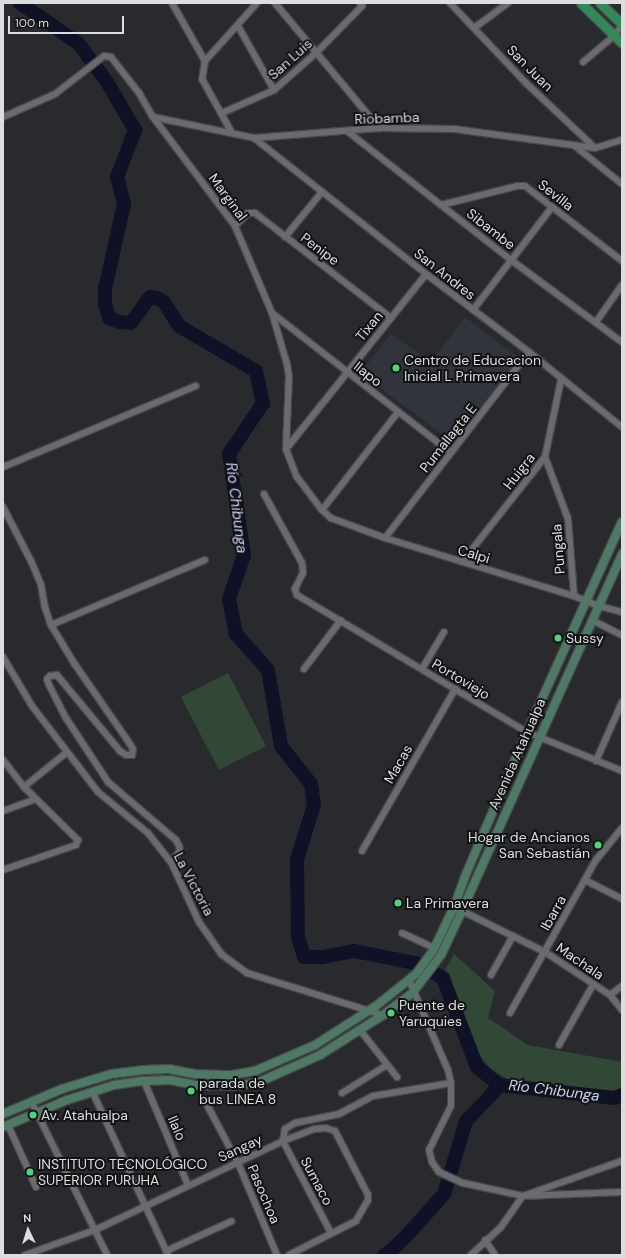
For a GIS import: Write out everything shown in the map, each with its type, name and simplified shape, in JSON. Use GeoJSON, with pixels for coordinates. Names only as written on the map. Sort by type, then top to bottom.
{"type":"FeatureCollection","features":[{"type":"Feature","properties":{"kind":"main road"},"geometry":{"type":"LineString","coordinates":[[580,3],[622,43]]}},
{"type":"Feature","properties":{"kind":"main road"},"geometry":{"type":"LineString","coordinates":[[600,3],[622,25]]}},
{"type":"Feature","properties":{"kind":"main road","name":"Avenida Atahualpa"},"geometry":{"type":"LineString","coordinates":[[458,909],[526,732],[622,522]]}},
{"type":"Feature","properties":{"kind":"main road","name":"Avenida Atahualpa"},"geometry":{"type":"LineString","coordinates":[[6,1126],[92,1091],[114,1085],[144,1081],[170,1080],[196,1085],[235,1086],[259,1082],[320,1055],[360,1030],[413,992],[422,982],[458,909],[539,738],[622,554]]}},
{"type":"Feature","properties":{"kind":"main road"},"geometry":{"type":"LineString","coordinates":[[3,1114],[88,1080],[119,1073],[169,1069],[194,1074],[232,1075],[255,1071],[315,1045],[368,1011],[416,974],[436,951]]}},
{"type":"Feature","properties":{"kind":"street"},"geometry":{"type":"LineString","coordinates":[[232,134],[222,113],[202,79],[205,61],[238,26],[257,3]]}},
{"type":"Feature","properties":{"kind":"street"},"geometry":{"type":"LineString","coordinates":[[275,3],[379,128]]}},
{"type":"Feature","properties":{"kind":"street","name":"San Juan"},"geometry":{"type":"LineString","coordinates":[[450,3],[526,83],[594,148]]}},
{"type":"Feature","properties":{"kind":"street"},"geometry":{"type":"LineString","coordinates":[[474,28],[508,3]]}},
{"type":"Feature","properties":{"kind":"street"},"geometry":{"type":"LineString","coordinates":[[173,4],[205,61]]}},
{"type":"Feature","properties":{"kind":"street","name":"San Luis"},"geometry":{"type":"LineString","coordinates":[[222,113],[274,90],[316,53],[361,4]]}},
{"type":"Feature","properties":{"kind":"street"},"geometry":{"type":"LineString","coordinates":[[583,62],[614,36],[622,25]]}},
{"type":"Feature","properties":{"kind":"street"},"geometry":{"type":"LineString","coordinates":[[238,26],[274,90]]}},
{"type":"Feature","properties":{"kind":"street","name":"Marginal"},"geometry":{"type":"LineString","coordinates":[[3,117],[55,94],[104,56],[111,57],[139,93],[153,117],[235,226],[272,313],[289,376],[286,449],[297,478],[322,510]]}},
{"type":"Feature","properties":{"kind":"street","name":"Riobamba"},"geometry":{"type":"LineString","coordinates":[[153,117],[254,138],[379,128],[454,129],[594,148],[622,140]]}},
{"type":"Feature","properties":{"kind":"street","name":"Sibambe"},"geometry":{"type":"LineString","coordinates":[[347,131],[511,260],[622,342]]}},
{"type":"Feature","properties":{"kind":"street","name":"San Andres"},"geometry":{"type":"LineString","coordinates":[[254,138],[426,274],[529,352],[561,380],[622,427]]}},
{"type":"Feature","properties":{"kind":"street"},"geometry":{"type":"LineString","coordinates":[[574,145],[622,184]]}},
{"type":"Feature","properties":{"kind":"street","name":"Sevilla"},"geometry":{"type":"LineString","coordinates":[[441,205],[522,186],[622,261]]}},
{"type":"Feature","properties":{"kind":"street"},"geometry":{"type":"LineString","coordinates":[[285,237],[322,192]]}},
{"type":"Feature","properties":{"kind":"street"},"geometry":{"type":"LineString","coordinates":[[473,310],[552,207]]}},
{"type":"Feature","properties":{"kind":"street","name":"Penipe"},"geometry":{"type":"LineString","coordinates":[[235,226],[248,213],[255,213],[391,318]]}},
{"type":"Feature","properties":{"kind":"street","name":"Tixan"},"geometry":{"type":"LineString","coordinates":[[286,449],[426,274]]}},
{"type":"Feature","properties":{"kind":"street"},"geometry":{"type":"LineString","coordinates":[[596,322],[622,285]]}},
{"type":"Feature","properties":{"kind":"street","name":"Ilapo"},"geometry":{"type":"LineString","coordinates":[[272,313],[451,453]]}},
{"type":"Feature","properties":{"kind":"street","name":"Pumallagta E"},"geometry":{"type":"LineString","coordinates":[[385,538],[529,352]]}},
{"type":"Feature","properties":{"kind":"street","name":"Huigra"},"geometry":{"type":"LineString","coordinates":[[462,562],[545,457],[561,380]]}},
{"type":"Feature","properties":{"kind":"street"},"geometry":{"type":"LineString","coordinates":[[3,467],[196,386]]}},
{"type":"Feature","properties":{"kind":"street"},"geometry":{"type":"LineString","coordinates":[[322,510],[398,412]]}},
{"type":"Feature","properties":{"kind":"street","name":"Pungala"},"geometry":{"type":"LineString","coordinates":[[545,457],[568,519],[574,596]]}},
{"type":"Feature","properties":{"kind":"street","name":"Portoviejo"},"geometry":{"type":"LineString","coordinates":[[264,494],[302,563],[303,573],[295,592],[526,732],[622,772]]}},
{"type":"Feature","properties":{"kind":"street"},"geometry":{"type":"LineString","coordinates":[[3,507],[31,561],[41,585],[45,607],[51,625],[74,663],[133,749],[132,755],[126,755],[120,751],[57,675],[50,676],[47,679],[49,685],[66,718],[108,782],[176,840],[180,846],[180,852],[171,862]]}},
{"type":"Feature","properties":{"kind":"street","name":"Calpi"},"geometry":{"type":"LineString","coordinates":[[322,510],[331,518],[385,538],[622,612]]}},
{"type":"Feature","properties":{"kind":"street"},"geometry":{"type":"LineString","coordinates":[[51,625],[205,560]]}},
{"type":"Feature","properties":{"kind":"street"},"geometry":{"type":"LineString","coordinates":[[304,668],[341,620]]}},
{"type":"Feature","properties":{"kind":"street"},"geometry":{"type":"LineString","coordinates":[[592,620],[622,634]]}},
{"type":"Feature","properties":{"kind":"street"},"geometry":{"type":"LineString","coordinates":[[422,669],[444,632]]}},
{"type":"Feature","properties":{"kind":"street","name":"La Victoria"},"geometry":{"type":"LineString","coordinates":[[3,657],[32,706],[98,792],[148,833],[171,862],[200,922],[221,954],[247,972],[382,1015]]}},
{"type":"Feature","properties":{"kind":"street","name":"Macas"},"geometry":{"type":"LineString","coordinates":[[362,851],[456,689]]}},
{"type":"Feature","properties":{"kind":"street"},"geometry":{"type":"LineString","coordinates":[[596,761],[621,706]]}},
{"type":"Feature","properties":{"kind":"street"},"geometry":{"type":"LineString","coordinates":[[24,787],[67,752]]}},
{"type":"Feature","properties":{"kind":"street"},"geometry":{"type":"LineString","coordinates":[[3,760],[24,787],[78,840],[78,843],[3,870]]}},
{"type":"Feature","properties":{"kind":"street"},"geometry":{"type":"LineString","coordinates":[[3,811],[36,799]]}},
{"type":"Feature","properties":{"kind":"street","name":"Ibarra"},"geometry":{"type":"LineString","coordinates":[[510,1013],[596,860],[622,828]]}},
{"type":"Feature","properties":{"kind":"street"},"geometry":{"type":"LineString","coordinates":[[585,880],[622,900]]}},
{"type":"Feature","properties":{"kind":"street","name":"Machala"},"geometry":{"type":"LineString","coordinates":[[458,909],[545,952],[610,995],[622,1010]]}},
{"type":"Feature","properties":{"kind":"street"},"geometry":{"type":"LineString","coordinates":[[402,932],[436,951]]}},
{"type":"Feature","properties":{"kind":"street"},"geometry":{"type":"LineString","coordinates":[[491,975],[514,936]]}},
{"type":"Feature","properties":{"kind":"street"},"geometry":{"type":"LineString","coordinates":[[409,980],[448,1070],[451,1083],[451,1106],[429,1150],[432,1162],[439,1172],[463,1183],[523,1196],[622,1192]]}},
{"type":"Feature","properties":{"kind":"street"},"geometry":{"type":"LineString","coordinates":[[559,1045],[593,985]]}},
{"type":"Feature","properties":{"kind":"street"},"geometry":{"type":"LineString","coordinates":[[610,995],[622,986]]}},
{"type":"Feature","properties":{"kind":"street"},"geometry":{"type":"LineString","coordinates":[[360,1030],[397,1077]]}},
{"type":"Feature","properties":{"kind":"street"},"geometry":{"type":"LineString","coordinates":[[342,1093],[387,1065]]}},
{"type":"Feature","properties":{"kind":"street","name":"Ilalo"},"geometry":{"type":"LineString","coordinates":[[144,1081],[188,1185]]}},
{"type":"Feature","properties":{"kind":"street"},"geometry":{"type":"LineString","coordinates":[[283,1141],[285,1129],[295,1123],[339,1114],[374,1096],[451,1083]]}},
{"type":"Feature","properties":{"kind":"street"},"geometry":{"type":"LineString","coordinates":[[92,1091],[167,1253],[232,1221]]}},
{"type":"Feature","properties":{"kind":"street","name":"Pasochoa"},"geometry":{"type":"LineString","coordinates":[[205,1101],[238,1163],[278,1255]]}},
{"type":"Feature","properties":{"kind":"street"},"geometry":{"type":"LineString","coordinates":[[32,1103],[106,1255]]}},
{"type":"Feature","properties":{"kind":"street"},"geometry":{"type":"LineString","coordinates":[[6,1126],[36,1187]]}},
{"type":"Feature","properties":{"kind":"street","name":"Sangay"},"geometry":{"type":"LineString","coordinates":[[25,1255],[95,1230],[283,1141],[315,1129],[326,1128],[335,1131],[368,1195],[368,1200],[356,1221],[330,1233]]}},
{"type":"Feature","properties":{"kind":"street","name":"Sumaco"},"geometry":{"type":"LineString","coordinates":[[283,1141],[330,1233]]}},
{"type":"Feature","properties":{"kind":"street"},"geometry":{"type":"LineString","coordinates":[[471,1255],[485,1240],[501,1227],[523,1196],[622,1161]]}},
{"type":"Feature","properties":{"kind":"street"},"geometry":{"type":"LineString","coordinates":[[289,1255],[330,1233]]}},
{"type":"Feature","properties":{"kind":"street"},"geometry":{"type":"LineString","coordinates":[[485,1240],[495,1255]]}},
{"type":"Feature","properties":{"kind":"shaded area"},"geometry":{"type":"Polygon","coordinates":[[[465,317],[519,358],[453,442],[360,373],[391,334],[431,362],[465,317]]]}},
{"type":"Feature","properties":{"kind":"green space"},"geometry":{"type":"Polygon","coordinates":[[[228,673],[266,746],[219,770],[181,697],[228,673]]]}},
{"type":"Feature","properties":{"kind":"green space"},"geometry":{"type":"Polygon","coordinates":[[[454,954],[495,991],[488,1018],[528,1045],[622,1062],[622,1088],[609,1093],[509,1080],[491,1069],[472,1046],[457,1008],[445,970],[454,954]]]}},
{"type":"Feature","properties":{"kind":"waterway","name":"Río Chibunga"},"geometry":{"type":"LineString","coordinates":[[20,3],[79,44],[107,82],[135,130],[117,177],[124,204],[105,289],[105,303],[109,318],[120,322],[131,323],[150,297],[157,298],[164,302],[179,326],[256,371],[263,403],[229,454],[244,555],[229,599],[236,634],[268,670],[281,746],[311,784],[314,805],[297,859],[298,937],[304,957],[323,957],[354,951],[416,963],[443,978],[477,1067],[499,1085],[614,1098],[622,1095]]}},
{"type":"Feature","properties":{"kind":"waterway"},"geometry":{"type":"LineString","coordinates":[[384,1255],[391,1251],[409,1233],[444,1194],[466,1121],[499,1085]]}},
{"type":"Feature","properties":{"kind":"place","name":"Centro de Educacion Inicial L Primavera"},"geometry":{"type":"Point","coordinates":[396,368]}},
{"type":"Feature","properties":{"kind":"place","name":"Sussy"},"geometry":{"type":"Point","coordinates":[558,638]}},
{"type":"Feature","properties":{"kind":"place","name":"Hogar de Ancianos San Sebastián"},"geometry":{"type":"Point","coordinates":[598,845]}},
{"type":"Feature","properties":{"kind":"place","name":"La Primavera"},"geometry":{"type":"Point","coordinates":[398,903]}},
{"type":"Feature","properties":{"kind":"place","name":"Puente de Yaruquies"},"geometry":{"type":"Point","coordinates":[391,1013]}},
{"type":"Feature","properties":{"kind":"place","name":"parada de bus LINEA 8"},"geometry":{"type":"Point","coordinates":[191,1091]}},
{"type":"Feature","properties":{"kind":"place","name":"Av. Atahualpa"},"geometry":{"type":"Point","coordinates":[33,1115]}},
{"type":"Feature","properties":{"kind":"place","name":"INSTITUTO TECNOLÓGICO SUPERIOR PURUHA"},"geometry":{"type":"Point","coordinates":[30,1172]}}]}
